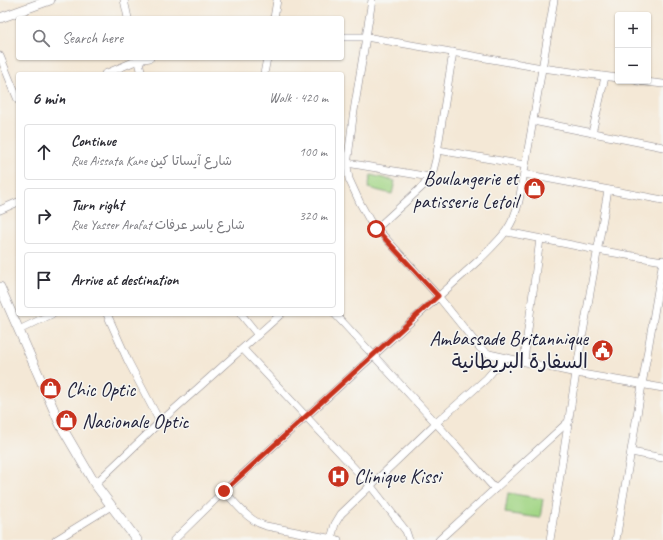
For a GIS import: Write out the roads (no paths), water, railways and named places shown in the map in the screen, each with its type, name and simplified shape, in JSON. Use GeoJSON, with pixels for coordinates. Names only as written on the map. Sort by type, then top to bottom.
{"type":"FeatureCollection","features":[{"type":"Feature","properties":{"kind":"street"},"geometry":{"type":"LineString","coordinates":[[0,18],[50,0]]}},
{"type":"Feature","properties":{"kind":"street"},"geometry":{"type":"LineString","coordinates":[[124,0],[128,16]]}},
{"type":"Feature","properties":{"kind":"street"},"geometry":{"type":"LineString","coordinates":[[274,16],[277,0]]}},
{"type":"Feature","properties":{"kind":"street"},"geometry":{"type":"LineString","coordinates":[[372,0],[348,164],[345,172],[370,221],[438,296],[480,348],[489,354],[663,388]]}},
{"type":"Feature","properties":{"kind":"street"},"geometry":{"type":"LineString","coordinates":[[174,540],[224,491],[480,259],[507,232],[517,209],[526,165],[554,0]]}},
{"type":"Feature","properties":{"kind":"street"},"geometry":{"type":"LineString","coordinates":[[344,37],[366,37],[542,68],[615,78]]}},
{"type":"Feature","properties":{"kind":"street"},"geometry":{"type":"LineString","coordinates":[[376,229],[424,185],[430,177],[435,165],[438,150],[453,52]]}},
{"type":"Feature","properties":{"kind":"street"},"geometry":{"type":"LineString","coordinates":[[0,56],[16,95]]}},
{"type":"Feature","properties":{"kind":"street"},"geometry":{"type":"LineString","coordinates":[[109,72],[136,60]]}},
{"type":"Feature","properties":{"kind":"street"},"geometry":{"type":"LineString","coordinates":[[138,60],[141,72]]}},
{"type":"Feature","properties":{"kind":"street"},"geometry":{"type":"LineString","coordinates":[[264,72],[267,60]]}},
{"type":"Feature","properties":{"kind":"street"},"geometry":{"type":"LineString","coordinates":[[592,133],[605,77]]}},
{"type":"Feature","properties":{"kind":"street"},"geometry":{"type":"LineString","coordinates":[[651,83],[663,84]]}},
{"type":"Feature","properties":{"kind":"street"},"geometry":{"type":"LineString","coordinates":[[533,121],[663,147]]}},
{"type":"Feature","properties":{"kind":"street"},"geometry":{"type":"LineString","coordinates":[[438,150],[526,165]]}},
{"type":"Feature","properties":{"kind":"street"},"geometry":{"type":"LineString","coordinates":[[348,164],[430,177]]}},
{"type":"Feature","properties":{"kind":"street"},"geometry":{"type":"LineString","coordinates":[[524,174],[663,200]]}},
{"type":"Feature","properties":{"kind":"street"},"geometry":{"type":"LineString","coordinates":[[550,540],[576,372],[608,190]]}},
{"type":"Feature","properties":{"kind":"street"},"geometry":{"type":"LineString","coordinates":[[0,210],[16,203]]}},
{"type":"Feature","properties":{"kind":"street"},"geometry":{"type":"LineString","coordinates":[[507,232],[597,250],[663,260],[616,540]]}},
{"type":"Feature","properties":{"kind":"street"},"geometry":{"type":"LineString","coordinates":[[524,360],[540,239]]}},
{"type":"Feature","properties":{"kind":"street"},"geometry":{"type":"LineString","coordinates":[[0,287],[60,424],[95,484],[137,540]]}},
{"type":"Feature","properties":{"kind":"street"},"geometry":{"type":"LineString","coordinates":[[19,330],[48,316]]}},
{"type":"Feature","properties":{"kind":"street"},"geometry":{"type":"LineString","coordinates":[[108,316],[128,361],[160,422]]}},
{"type":"Feature","properties":{"kind":"street"},"geometry":{"type":"LineString","coordinates":[[243,316],[258,335]]}},
{"type":"Feature","properties":{"kind":"street"},"geometry":{"type":"LineString","coordinates":[[95,484],[160,422],[279,316]]}},
{"type":"Feature","properties":{"kind":"street"},"geometry":{"type":"LineString","coordinates":[[337,316],[495,489]]}},
{"type":"Feature","properties":{"kind":"street"},"geometry":{"type":"LineString","coordinates":[[243,349],[370,485],[406,531],[409,540]]}},
{"type":"Feature","properties":{"kind":"street"},"geometry":{"type":"LineString","coordinates":[[224,491],[248,516],[266,526],[335,539],[335,524],[341,514],[436,423],[486,379],[504,358]]}},
{"type":"Feature","properties":{"kind":"street"},"geometry":{"type":"LineString","coordinates":[[440,540],[569,421]]}},
{"type":"Feature","properties":{"kind":"street"},"geometry":{"type":"LineString","coordinates":[[631,452],[663,458]]}},
{"type":"Feature","properties":{"kind":"street"},"geometry":{"type":"LineString","coordinates":[[56,540],[111,506]]}},
{"type":"Feature","properties":{"kind":"place","name":"Boulangerie et patisserie Letoil"},"geometry":{"type":"Point","coordinates":[534,189]}},
{"type":"Feature","properties":{"kind":"place","name":"Ambassade Britannique السفارة البريطانية"},"geometry":{"type":"Point","coordinates":[603,350]}},
{"type":"Feature","properties":{"kind":"place","name":"Chic Optic"},"geometry":{"type":"Point","coordinates":[51,389]}},
{"type":"Feature","properties":{"kind":"place","name":"Nacionale Optic"},"geometry":{"type":"Point","coordinates":[67,421]}},
{"type":"Feature","properties":{"kind":"place","name":"Clinique Kissi"},"geometry":{"type":"Point","coordinates":[338,476]}}]}
